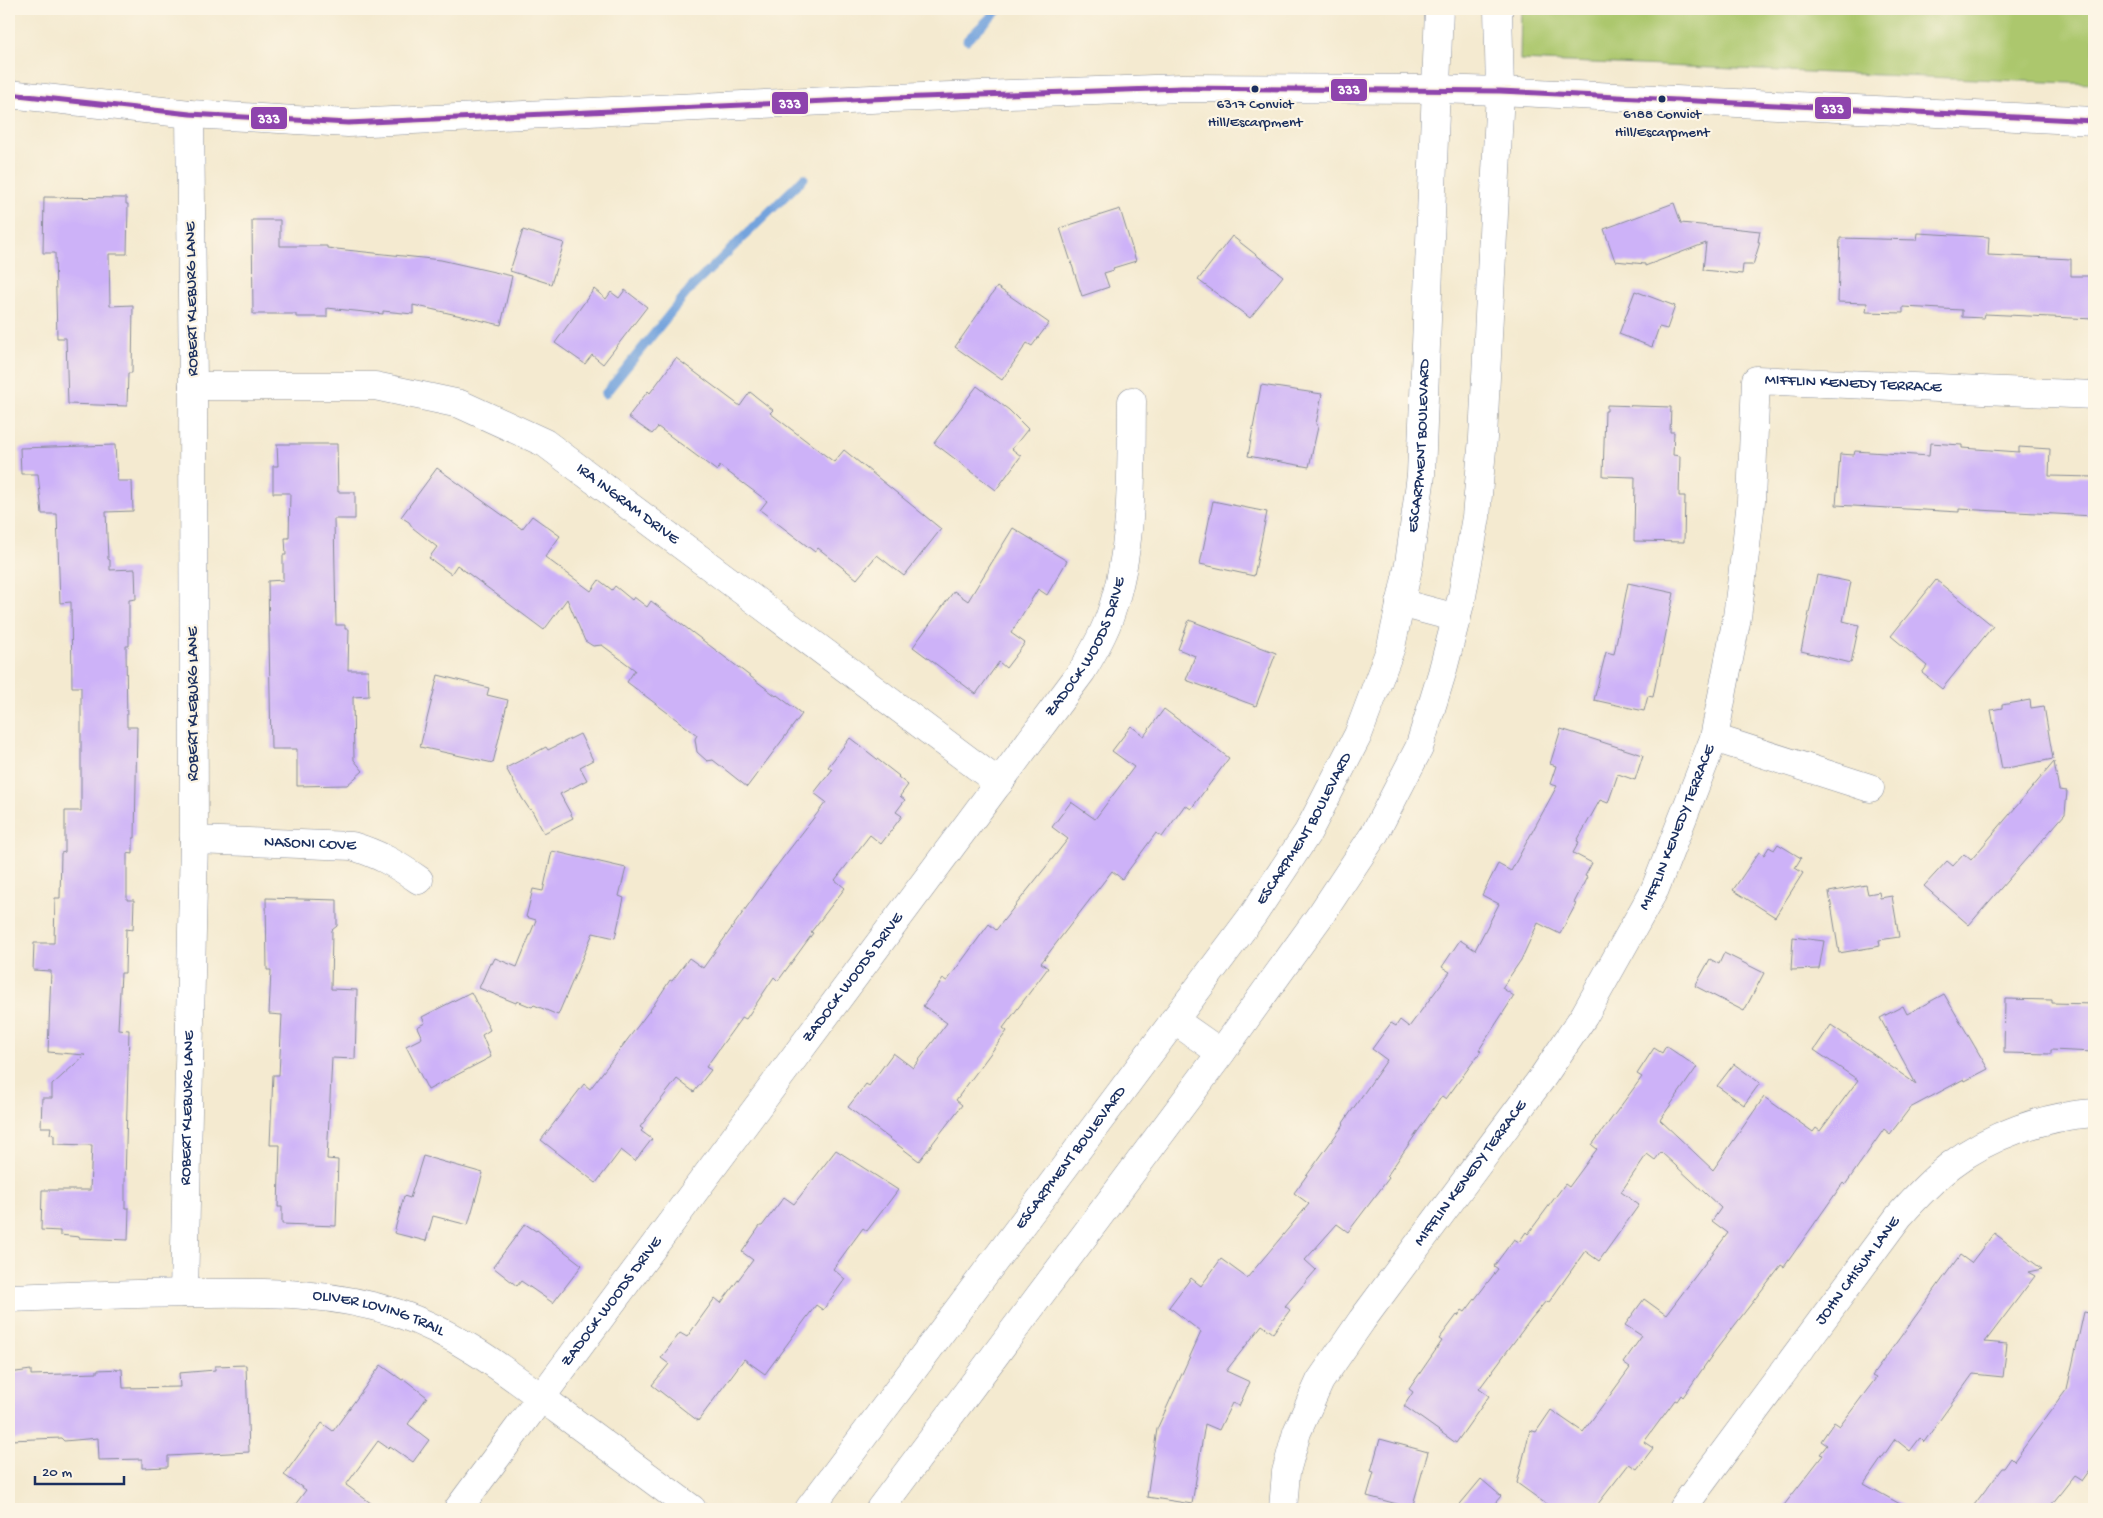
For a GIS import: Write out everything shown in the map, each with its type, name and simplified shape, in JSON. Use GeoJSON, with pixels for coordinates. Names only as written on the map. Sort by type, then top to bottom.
{"type":"FeatureCollection","features":[{"type":"Feature","properties":{"kind":"street","name":"ESCARPMENT BOULEVARD"},"geometry":{"type":"LineString","coordinates":[[809,1509],[1253,915],[1308,832],[1358,736],[1391,647],[1409,564],[1421,476],[1439,9]]}},
{"type":"Feature","properties":{"kind":"street"},"geometry":{"type":"LineString","coordinates":[[880,1509],[1221,1054],[1322,913],[1375,833],[1419,748],[1457,618],[1476,517],[1483,438],[1500,91],[1498,9]]}},
{"type":"Feature","properties":{"kind":"street"},"geometry":{"type":"LineString","coordinates":[[9,94],[190,114],[348,123],[893,98],[1182,88],[1500,91],[2094,121]]}},
{"type":"Feature","properties":{"kind":"street","name":"ROBERT KLEBURG LANE"},"geometry":{"type":"LineString","coordinates":[[184,1293],[194,840],[193,386],[190,114]]}},
{"type":"Feature","properties":{"kind":"street","name":"MIFFLIN KENEDY TERRACE"},"geometry":{"type":"LineString","coordinates":[[1283,1509],[1286,1472],[1297,1432],[1320,1381],[1362,1320],[1542,1078],[1584,1016],[1655,889],[1714,738],[1737,617],[1746,546],[1751,501],[1756,380],[2094,395]]}},
{"type":"Feature","properties":{"kind":"street","name":"IRA INGRAM DRIVE"},"geometry":{"type":"LineString","coordinates":[[193,386],[375,386],[460,404],[545,443],[999,784]]}},
{"type":"Feature","properties":{"kind":"street","name":"ZADOCK WOODS DRIVE"},"geometry":{"type":"LineString","coordinates":[[458,1509],[748,1123],[1082,671],[1097,646],[1111,613],[1128,540],[1132,401]]}},
{"type":"Feature","properties":{"kind":"street"},"geometry":{"type":"LineString","coordinates":[[1400,603],[1457,618]]}},
{"type":"Feature","properties":{"kind":"street"},"geometry":{"type":"LineString","coordinates":[[1714,738],[1870,788]]}},
{"type":"Feature","properties":{"kind":"street","name":"NASONI COVE"},"geometry":{"type":"LineString","coordinates":[[194,840],[352,846],[375,853],[396,864],[419,880]]}},
{"type":"Feature","properties":{"kind":"street"},"geometry":{"type":"LineString","coordinates":[[1174,1020],[1221,1054]]}},
{"type":"Feature","properties":{"kind":"street","name":"JOHN CHISUM LANE"},"geometry":{"type":"LineString","coordinates":[[1682,1509],[1899,1216],[1928,1185],[1952,1164],[1977,1147],[2046,1121],[2077,1114],[2094,1113]]}},
{"type":"Feature","properties":{"kind":"street","name":"OLIVER LOVING TRAIL"},"geometry":{"type":"LineString","coordinates":[[9,1298],[184,1293],[281,1293],[309,1295],[367,1304],[390,1311],[429,1326],[466,1345],[505,1370],[692,1509]]}},
{"type":"Feature","properties":{"kind":"green space"},"geometry":{"type":"Polygon","coordinates":[[[1521,9],[2094,9],[2094,84],[1520,60],[1521,9]]]}},
{"type":"Feature","properties":{"kind":"building"},"geometry":{"type":"Polygon","coordinates":[[[44,197],[126,198],[126,204],[128,204],[127,254],[109,254],[110,306],[133,305],[132,373],[128,373],[127,406],[68,404],[66,338],[57,338],[55,253],[43,253],[44,197]]]}},
{"type":"Feature","properties":{"kind":"building"},"geometry":{"type":"Polygon","coordinates":[[[1674,203],[1681,223],[1760,231],[1758,242],[1760,242],[1753,265],[1743,265],[1742,274],[1703,270],[1706,243],[1645,266],[1645,264],[1615,261],[1604,229],[1674,203]]]}},
{"type":"Feature","properties":{"kind":"building"},"geometry":{"type":"Polygon","coordinates":[[[1120,209],[1136,261],[1113,268],[1114,270],[1104,273],[1109,287],[1082,296],[1060,228],[1120,209]]]}},
{"type":"Feature","properties":{"kind":"building"},"geometry":{"type":"Polygon","coordinates":[[[252,220],[280,220],[280,246],[327,246],[327,248],[441,260],[512,276],[501,325],[413,305],[413,314],[383,311],[383,314],[327,308],[327,317],[296,317],[296,314],[253,314],[252,220]]]}},
{"type":"Feature","properties":{"kind":"building"},"geometry":{"type":"Polygon","coordinates":[[[523,230],[564,243],[551,284],[510,271],[523,230]]]}},
{"type":"Feature","properties":{"kind":"building"},"geometry":{"type":"Polygon","coordinates":[[[1918,233],[1989,237],[1988,255],[2071,259],[2071,276],[2094,276],[2094,319],[1985,314],[1984,318],[1962,317],[1962,310],[1903,307],[1903,313],[1866,312],[1867,303],[1838,302],[1840,238],[1917,240],[1918,233]]]}},
{"type":"Feature","properties":{"kind":"building"},"geometry":{"type":"Polygon","coordinates":[[[1232,236],[1283,276],[1250,318],[1198,280],[1232,236]]]}},
{"type":"Feature","properties":{"kind":"building"},"geometry":{"type":"Polygon","coordinates":[[[997,287],[1049,323],[1032,346],[1027,343],[1002,380],[955,347],[997,287]]]}},
{"type":"Feature","properties":{"kind":"building"},"geometry":{"type":"Polygon","coordinates":[[[594,289],[606,299],[611,292],[619,298],[625,290],[647,307],[603,364],[592,355],[585,364],[555,343],[594,289]]]}},
{"type":"Feature","properties":{"kind":"building"},"geometry":{"type":"Polygon","coordinates":[[[1635,291],[1675,306],[1667,329],[1659,327],[1652,347],[1619,334],[1635,291]]]}},
{"type":"Feature","properties":{"kind":"building"},"geometry":{"type":"Polygon","coordinates":[[[676,358],[740,406],[750,392],[773,410],[770,413],[834,462],[844,450],[941,529],[904,576],[877,555],[857,579],[818,548],[815,552],[760,510],[767,501],[720,466],[717,471],[658,427],[652,434],[628,417],[648,391],[650,393],[676,358]]]}},
{"type":"Feature","properties":{"kind":"building"},"geometry":{"type":"Polygon","coordinates":[[[1261,385],[1322,394],[1316,424],[1318,427],[1309,467],[1248,456],[1261,385]]]}},
{"type":"Feature","properties":{"kind":"building"},"geometry":{"type":"Polygon","coordinates":[[[977,386],[1009,410],[1028,429],[1012,449],[1021,456],[996,490],[934,443],[977,386]]]}},
{"type":"Feature","properties":{"kind":"building"},"geometry":{"type":"Polygon","coordinates":[[[1607,405],[1671,407],[1670,432],[1674,432],[1673,455],[1680,456],[1679,496],[1685,496],[1684,542],[1634,541],[1635,477],[1603,476],[1605,411],[1607,411],[1607,405]]]}},
{"type":"Feature","properties":{"kind":"building"},"geometry":{"type":"Polygon","coordinates":[[[1930,443],[1962,445],[1962,448],[2019,452],[2019,447],[2050,449],[2049,476],[2094,477],[2094,516],[1959,509],[1959,512],[1836,505],[1840,454],[1854,455],[1855,451],[1929,456],[1930,443]]]}},
{"type":"Feature","properties":{"kind":"building"},"geometry":{"type":"Polygon","coordinates":[[[277,444],[337,444],[338,492],[355,492],[355,519],[334,519],[336,625],[345,625],[345,629],[349,629],[348,670],[368,670],[369,696],[353,697],[354,760],[363,771],[347,785],[297,786],[297,749],[271,749],[268,581],[283,580],[283,555],[286,555],[285,538],[289,538],[290,493],[273,493],[273,466],[278,466],[277,444]]]}},
{"type":"Feature","properties":{"kind":"building"},"geometry":{"type":"Polygon","coordinates":[[[115,445],[117,481],[132,481],[133,511],[106,512],[108,559],[110,560],[110,570],[135,569],[136,599],[129,600],[129,646],[126,646],[127,727],[137,727],[135,838],[133,838],[133,854],[127,853],[127,900],[134,900],[133,930],[126,929],[125,973],[121,973],[118,1029],[129,1030],[125,1182],[125,1208],[129,1208],[128,1240],[79,1238],[60,1235],[60,1231],[41,1230],[42,1190],[90,1190],[92,1145],[54,1144],[54,1135],[50,1134],[51,1127],[41,1127],[42,1098],[52,1098],[52,1085],[85,1055],[48,1052],[51,971],[33,970],[34,943],[54,943],[55,898],[60,898],[61,853],[65,852],[65,811],[81,811],[81,687],[72,687],[71,602],[60,603],[57,514],[42,514],[38,474],[21,474],[20,448],[115,445]]]}},
{"type":"Feature","properties":{"kind":"building"},"geometry":{"type":"Polygon","coordinates":[[[437,468],[522,529],[532,516],[560,536],[545,557],[591,591],[599,580],[612,590],[615,586],[632,600],[634,597],[647,607],[651,601],[802,714],[747,787],[713,760],[707,761],[697,752],[695,739],[697,735],[627,682],[635,670],[602,645],[593,646],[585,641],[567,599],[544,630],[457,565],[451,574],[429,558],[437,547],[401,517],[437,468]]]}},
{"type":"Feature","properties":{"kind":"building"},"geometry":{"type":"Polygon","coordinates":[[[1213,501],[1267,512],[1254,576],[1200,564],[1213,501]]]}},
{"type":"Feature","properties":{"kind":"building"},"geometry":{"type":"Polygon","coordinates":[[[1013,528],[1067,561],[1047,595],[1038,589],[1011,633],[1025,643],[1006,668],[999,662],[976,694],[913,647],[954,591],[968,601],[1013,528]]]}},
{"type":"Feature","properties":{"kind":"building"},"geometry":{"type":"Polygon","coordinates":[[[1817,575],[1851,582],[1843,621],[1859,625],[1851,663],[1801,651],[1817,575]]]}},
{"type":"Feature","properties":{"kind":"building"},"geometry":{"type":"Polygon","coordinates":[[[1936,580],[1993,626],[1942,689],[1922,673],[1927,666],[1891,636],[1936,580]]]}},
{"type":"Feature","properties":{"kind":"building"},"geometry":{"type":"Polygon","coordinates":[[[1628,583],[1674,593],[1653,697],[1648,696],[1644,711],[1594,700],[1606,652],[1614,654],[1628,583]]]}},
{"type":"Feature","properties":{"kind":"building"},"geometry":{"type":"Polygon","coordinates":[[[1189,620],[1276,653],[1256,706],[1186,680],[1195,656],[1178,649],[1189,620]]]}},
{"type":"Feature","properties":{"kind":"building"},"geometry":{"type":"Polygon","coordinates":[[[438,675],[489,688],[487,695],[508,700],[493,763],[420,747],[438,675]]]}},
{"type":"Feature","properties":{"kind":"building"},"geometry":{"type":"Polygon","coordinates":[[[2030,700],[2031,708],[2044,706],[2053,759],[2002,769],[1991,710],[2002,708],[2002,705],[2030,700]]]}},
{"type":"Feature","properties":{"kind":"building"},"geometry":{"type":"Polygon","coordinates":[[[1164,709],[1229,758],[1191,809],[1185,805],[1162,837],[1156,833],[1122,879],[1112,871],[1041,963],[1048,968],[1003,1028],[1007,1031],[956,1100],[962,1105],[919,1161],[848,1107],[866,1084],[869,1086],[893,1053],[913,1068],[947,1023],[923,1006],[943,979],[947,981],[989,924],[996,930],[1068,839],[1052,827],[1071,802],[1095,819],[1134,767],[1112,751],[1131,726],[1144,736],[1164,709]]]}},
{"type":"Feature","properties":{"kind":"building"},"geometry":{"type":"Polygon","coordinates":[[[1561,729],[1643,755],[1635,780],[1618,774],[1608,803],[1600,800],[1577,841],[1579,842],[1573,853],[1592,863],[1574,903],[1576,904],[1560,934],[1538,923],[1521,960],[1502,988],[1514,996],[1479,1050],[1481,1051],[1446,1099],[1442,1096],[1387,1176],[1389,1178],[1348,1232],[1337,1224],[1305,1260],[1316,1270],[1285,1306],[1290,1310],[1273,1333],[1262,1325],[1226,1371],[1250,1382],[1239,1406],[1232,1403],[1219,1430],[1205,1424],[1192,1504],[1147,1497],[1157,1429],[1201,1332],[1169,1307],[1191,1278],[1201,1286],[1221,1259],[1247,1278],[1309,1204],[1294,1193],[1387,1060],[1372,1049],[1391,1023],[1396,1026],[1400,1020],[1409,1027],[1450,972],[1442,967],[1460,940],[1475,950],[1499,904],[1482,895],[1498,864],[1511,871],[1557,786],[1550,784],[1556,766],[1550,764],[1561,729]]]}},
{"type":"Feature","properties":{"kind":"building"},"geometry":{"type":"Polygon","coordinates":[[[580,734],[593,760],[580,767],[587,780],[560,794],[573,818],[544,833],[506,768],[546,747],[548,750],[580,734]]]}},
{"type":"Feature","properties":{"kind":"building"},"geometry":{"type":"Polygon","coordinates":[[[850,738],[908,785],[900,796],[905,800],[896,812],[902,816],[881,844],[870,835],[835,880],[845,888],[811,932],[813,933],[778,981],[774,977],[746,1019],[742,1017],[706,1067],[711,1070],[694,1092],[677,1079],[640,1127],[643,1129],[641,1131],[652,1139],[635,1161],[621,1150],[596,1183],[541,1140],[584,1084],[590,1089],[653,1006],[670,980],[672,981],[689,958],[703,968],[772,872],[826,802],[814,793],[832,770],[828,767],[850,738]]]}},
{"type":"Feature","properties":{"kind":"building"},"geometry":{"type":"Polygon","coordinates":[[[2054,762],[2059,790],[2067,791],[2065,814],[1969,925],[1924,886],[1947,861],[1953,866],[1964,854],[1971,860],[2054,762]]]}},
{"type":"Feature","properties":{"kind":"building"},"geometry":{"type":"Polygon","coordinates":[[[1778,844],[1801,858],[1795,868],[1803,873],[1775,917],[1733,890],[1759,852],[1764,855],[1769,847],[1774,850],[1778,844]]]}},
{"type":"Feature","properties":{"kind":"building"},"geometry":{"type":"Polygon","coordinates":[[[552,851],[626,868],[619,896],[624,898],[615,938],[593,933],[558,1015],[534,1005],[532,1007],[517,1001],[516,1003],[479,988],[490,963],[492,964],[495,958],[517,967],[536,920],[526,917],[533,889],[543,891],[552,851]]]}},
{"type":"Feature","properties":{"kind":"building"},"geometry":{"type":"Polygon","coordinates":[[[1866,885],[1868,894],[1879,892],[1880,898],[1892,896],[1899,937],[1879,940],[1880,946],[1839,953],[1829,892],[1866,885]]]}},
{"type":"Feature","properties":{"kind":"building"},"geometry":{"type":"Polygon","coordinates":[[[266,898],[337,900],[337,926],[332,930],[331,989],[357,990],[355,1059],[332,1058],[327,1159],[338,1160],[336,1226],[282,1224],[282,1207],[278,1207],[280,1145],[270,1145],[273,1075],[279,1075],[282,1015],[269,1014],[271,970],[267,970],[266,898]]]}},
{"type":"Feature","properties":{"kind":"building"},"geometry":{"type":"Polygon","coordinates":[[[1793,937],[1824,941],[1819,969],[1791,970],[1793,937]]]}},
{"type":"Feature","properties":{"kind":"building"},"geometry":{"type":"Polygon","coordinates":[[[1724,953],[1764,973],[1744,1011],[1695,986],[1710,959],[1719,964],[1724,953]]]}},
{"type":"Feature","properties":{"kind":"building"},"geometry":{"type":"Polygon","coordinates":[[[471,992],[490,1030],[482,1035],[491,1057],[428,1090],[406,1046],[422,1038],[417,1027],[425,1023],[422,1017],[471,992]]]}},
{"type":"Feature","properties":{"kind":"building"},"geometry":{"type":"Polygon","coordinates":[[[1944,994],[1988,1069],[1965,1081],[1964,1079],[1910,1108],[1890,1134],[1884,1129],[1845,1185],[1843,1183],[1784,1267],[1781,1265],[1715,1351],[1683,1397],[1681,1395],[1677,1401],[1675,1400],[1644,1442],[1653,1448],[1637,1469],[1629,1464],[1594,1509],[1553,1509],[1517,1483],[1530,1430],[1536,1432],[1551,1410],[1583,1432],[1630,1368],[1623,1363],[1642,1336],[1625,1325],[1644,1299],[1666,1315],[1728,1233],[1712,1221],[1721,1208],[1661,1152],[1655,1160],[1647,1154],[1621,1192],[1639,1205],[1599,1261],[1585,1251],[1549,1302],[1546,1301],[1531,1319],[1479,1389],[1489,1396],[1456,1443],[1404,1406],[1413,1392],[1409,1389],[1442,1341],[1439,1339],[1457,1315],[1462,1310],[1465,1312],[1498,1269],[1494,1266],[1514,1239],[1519,1242],[1526,1232],[1528,1234],[1565,1184],[1569,1187],[1597,1149],[1592,1145],[1642,1077],[1637,1074],[1654,1048],[1662,1053],[1666,1046],[1697,1067],[1660,1120],[1713,1170],[1764,1097],[1813,1132],[1816,1128],[1820,1131],[1858,1080],[1814,1050],[1831,1025],[1916,1084],[1880,1018],[1903,1006],[1907,1014],[1944,994]]]}},
{"type":"Feature","properties":{"kind":"building"},"geometry":{"type":"Polygon","coordinates":[[[2005,999],[2052,1000],[2052,1003],[2094,1004],[2094,1052],[2051,1050],[2051,1054],[2004,1053],[2005,999]]]}},
{"type":"Feature","properties":{"kind":"building"},"geometry":{"type":"Polygon","coordinates":[[[1734,1064],[1760,1083],[1744,1105],[1717,1086],[1734,1064]]]}},
{"type":"Feature","properties":{"kind":"building"},"geometry":{"type":"Polygon","coordinates":[[[836,1150],[898,1190],[867,1231],[863,1228],[833,1269],[845,1279],[823,1310],[816,1305],[765,1374],[744,1359],[698,1421],[652,1385],[669,1364],[661,1358],[680,1333],[687,1337],[715,1298],[721,1303],[753,1260],[742,1252],[760,1226],[762,1226],[784,1197],[794,1204],[836,1150]]]}},
{"type":"Feature","properties":{"kind":"building"},"geometry":{"type":"Polygon","coordinates":[[[423,1156],[483,1173],[468,1225],[433,1216],[426,1241],[394,1233],[404,1196],[410,1198],[423,1156]]]}},
{"type":"Feature","properties":{"kind":"building"},"geometry":{"type":"Polygon","coordinates":[[[525,1224],[537,1230],[582,1265],[553,1303],[521,1281],[517,1286],[493,1267],[525,1224]]]}},
{"type":"Feature","properties":{"kind":"building"},"geometry":{"type":"Polygon","coordinates":[[[1994,1233],[2042,1269],[2028,1272],[2035,1276],[1985,1342],[2007,1344],[2003,1377],[1973,1374],[1924,1442],[1920,1438],[1910,1451],[1895,1439],[1864,1484],[1909,1509],[1781,1509],[1823,1455],[1820,1454],[1827,1445],[1821,1441],[1834,1422],[1840,1426],[1876,1378],[1872,1376],[1960,1255],[1971,1263],[1994,1233]]]}},
{"type":"Feature","properties":{"kind":"building"},"geometry":{"type":"Polygon","coordinates":[[[2084,1312],[2094,1314],[2094,1464],[2082,1481],[2074,1476],[2048,1509],[1971,1509],[2002,1468],[2011,1458],[2014,1461],[2067,1389],[2084,1312]]]}},
{"type":"Feature","properties":{"kind":"building"},"geometry":{"type":"Polygon","coordinates":[[[246,1365],[249,1452],[168,1456],[168,1467],[142,1468],[142,1459],[99,1460],[98,1438],[64,1441],[61,1438],[10,1440],[9,1373],[31,1370],[31,1375],[97,1373],[97,1370],[122,1369],[123,1388],[180,1387],[179,1373],[215,1370],[215,1366],[246,1365]]]}},
{"type":"Feature","properties":{"kind":"building"},"geometry":{"type":"Polygon","coordinates":[[[381,1365],[402,1380],[404,1379],[427,1397],[408,1424],[429,1440],[413,1462],[390,1446],[388,1448],[378,1441],[346,1485],[379,1509],[292,1509],[306,1490],[284,1475],[322,1423],[333,1431],[381,1365]]]}},
{"type":"Feature","properties":{"kind":"building"},"geometry":{"type":"Polygon","coordinates":[[[1380,1439],[1428,1452],[1412,1508],[1367,1496],[1374,1472],[1371,1471],[1380,1439]]]}},
{"type":"Feature","properties":{"kind":"building"},"geometry":{"type":"Polygon","coordinates":[[[1481,1479],[1501,1496],[1490,1509],[1456,1509],[1481,1479]]]}},
{"type":"Feature","properties":{"kind":"waterway"},"geometry":{"type":"LineString","coordinates":[[967,40],[999,9]]}},
{"type":"Feature","properties":{"kind":"waterway"},"geometry":{"type":"LineString","coordinates":[[605,394],[690,289],[804,178]]}},
{"type":"Feature","properties":{"kind":"transit line","name":"333"},"geometry":{"type":"LineString","coordinates":[[9,94],[190,114],[348,123],[893,98],[1182,88],[1500,91],[2094,121]]}},
{"type":"Feature","properties":{"kind":"place","name":"6317 Convict Hill/Escarpment"},"geometry":{"type":"Point","coordinates":[1255,89]}},
{"type":"Feature","properties":{"kind":"place","name":"6188 Convict Hill/Escarpment"},"geometry":{"type":"Point","coordinates":[1662,99]}}]}
